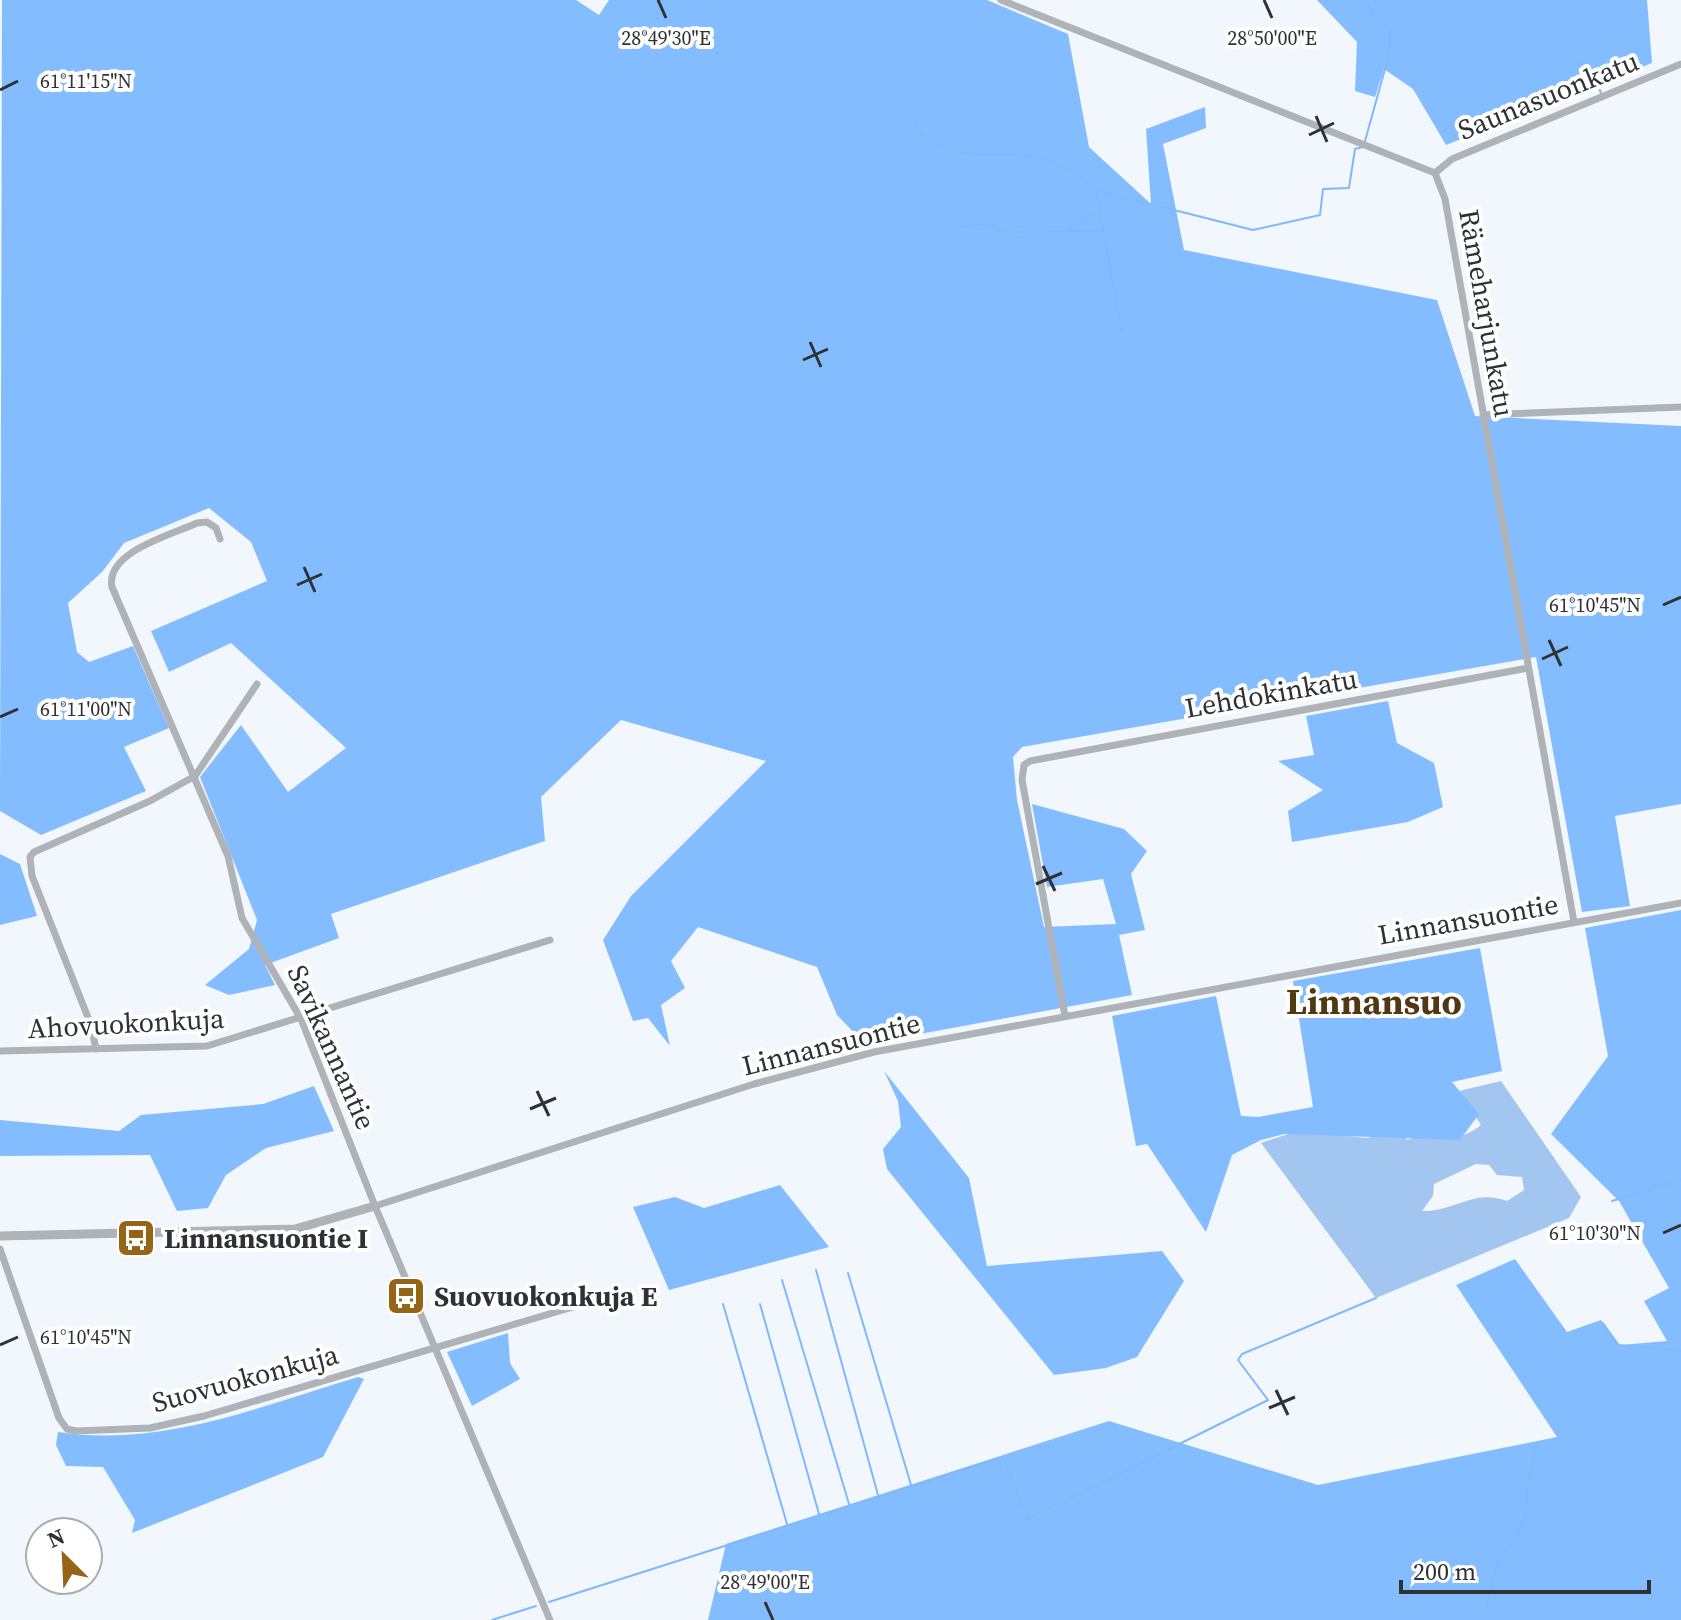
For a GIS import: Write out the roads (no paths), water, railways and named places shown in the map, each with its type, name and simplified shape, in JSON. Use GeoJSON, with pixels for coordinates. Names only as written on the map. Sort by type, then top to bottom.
{"type":"FeatureCollection","features":[{"type":"Feature","properties":{"kind":"street"},"geometry":{"type":"LineString","coordinates":[[1001,0],[1435,173]]}},
{"type":"Feature","properties":{"kind":"street","name":"Saunasuonkatu"},"geometry":{"type":"LineString","coordinates":[[1435,173],[1452,159],[1681,64]]}},
{"type":"Feature","properties":{"kind":"street","name":"Rämeharjunkatu"},"geometry":{"type":"LineString","coordinates":[[1435,173],[1445,199],[1574,922]]}},
{"type":"Feature","properties":{"kind":"street"},"geometry":{"type":"LineString","coordinates":[[1483,415],[1681,407]]}},
{"type":"Feature","properties":{"kind":"street","name":"Savikannantie"},"geometry":{"type":"LineString","coordinates":[[220,539],[216,528],[207,522],[197,523],[121,558],[110,577],[234,874],[246,926],[301,1019],[375,1206],[550,1620]]}},
{"type":"Feature","properties":{"kind":"street","name":"Lehdokinkatu"},"geometry":{"type":"LineString","coordinates":[[1065,1016],[1022,780],[1024,765],[1036,758],[1528,668]]}},
{"type":"Feature","properties":{"kind":"street"},"geometry":{"type":"LineString","coordinates":[[96,1049],[91,1025],[32,876],[30,857],[150,801],[195,776],[257,684]]}},
{"type":"Feature","properties":{"kind":"street","name":"Linnansuontie"},"geometry":{"type":"LineString","coordinates":[[0,1236],[295,1229],[792,1073],[874,1052],[1681,903]]}},
{"type":"Feature","properties":{"kind":"street","name":"Ahovuokonkuja"},"geometry":{"type":"LineString","coordinates":[[0,1051],[207,1046],[550,940]]}},
{"type":"Feature","properties":{"kind":"street","name":"Suovuokonkuja"},"geometry":{"type":"LineString","coordinates":[[0,1249],[54,1405],[67,1429],[130,1430],[166,1425],[617,1294]]}},
{"type":"Feature","properties":{"kind":"waterway"},"geometry":{"type":"LineString","coordinates":[[1365,141],[1390,51],[1390,31],[1371,12],[1367,0]]}},
{"type":"Feature","properties":{"kind":"waterway"},"geometry":{"type":"LineString","coordinates":[[1556,54],[1590,66],[1601,93]]}},
{"type":"Feature","properties":{"kind":"waterway"},"geometry":{"type":"LineString","coordinates":[[915,124],[925,137],[949,150],[1044,158],[1079,176],[1095,190],[1253,230],[1320,215],[1323,189],[1349,188],[1355,149],[1363,147]]}},
{"type":"Feature","properties":{"kind":"waterway"},"geometry":{"type":"LineString","coordinates":[[1096,191],[1122,333]]}},
{"type":"Feature","properties":{"kind":"waterway"},"geometry":{"type":"LineString","coordinates":[[1063,232],[1099,211]]}},
{"type":"Feature","properties":{"kind":"waterway"},"geometry":{"type":"LineString","coordinates":[[953,227],[986,224],[1011,232],[1102,231]]}},
{"type":"Feature","properties":{"kind":"waterway"},"geometry":{"type":"LineString","coordinates":[[1612,1201],[1681,1180]]}},
{"type":"Feature","properties":{"kind":"waterway"},"geometry":{"type":"LineString","coordinates":[[816,1270],[878,1495]]}},
{"type":"Feature","properties":{"kind":"waterway"},"geometry":{"type":"LineString","coordinates":[[848,1273],[911,1485]]}},
{"type":"Feature","properties":{"kind":"waterway"},"geometry":{"type":"LineString","coordinates":[[782,1280],[849,1504]]}},
{"type":"Feature","properties":{"kind":"waterway"},"geometry":{"type":"LineString","coordinates":[[549,1602],[1003,1457],[1028,1519],[1268,1400],[1238,1360],[1242,1354],[1376,1298]]}},
{"type":"Feature","properties":{"kind":"waterway"},"geometry":{"type":"LineString","coordinates":[[723,1304],[787,1524]]}},
{"type":"Feature","properties":{"kind":"waterway"},"geometry":{"type":"LineString","coordinates":[[760,1304],[819,1514]]}},
{"type":"Feature","properties":{"kind":"waterway"},"geometry":{"type":"LineString","coordinates":[[1603,1323],[1618,1345],[1681,1351]]}},
{"type":"Feature","properties":{"kind":"waterway"},"geometry":{"type":"LineString","coordinates":[[1485,1611],[1499,1559],[1514,1542],[1528,1510],[1527,1490],[1536,1446]]}},
{"type":"Feature","properties":{"kind":"waterway"},"geometry":{"type":"LineString","coordinates":[[492,1620],[536,1606]]}},
{"type":"Feature","properties":{"kind":"place","name":"Linnansuontie I"},"geometry":{"type":"Point","coordinates":[136,1238]}},
{"type":"Feature","properties":{"kind":"place","name":"Suovuokonkuja E"},"geometry":{"type":"Point","coordinates":[406,1296]}},
{"type":"Feature","properties":{"kind":"district","name":"Linnansuo"},"geometry":{"type":"Point","coordinates":[1374,1001]}}]}
